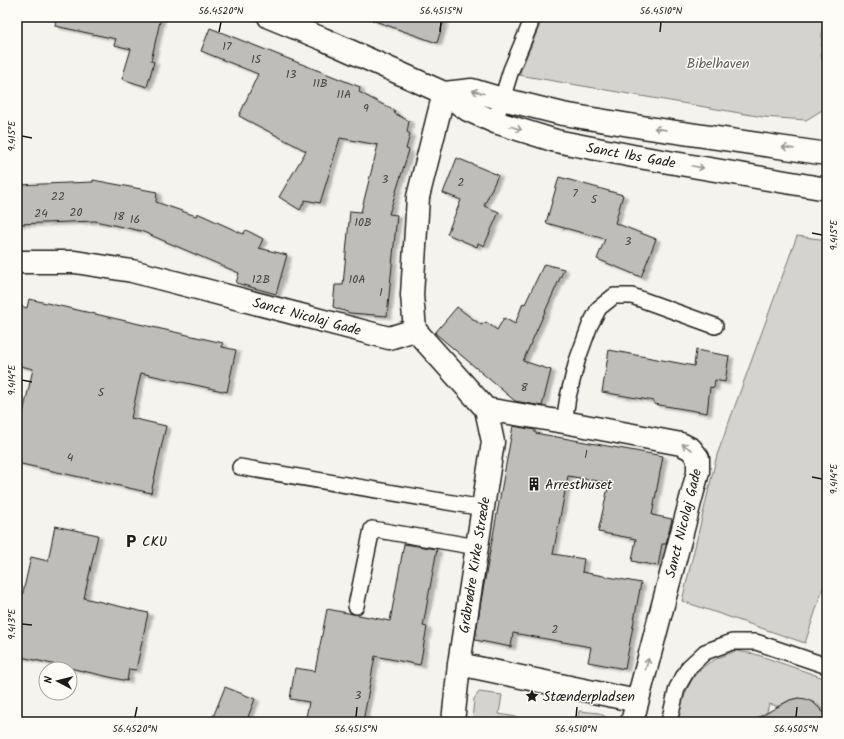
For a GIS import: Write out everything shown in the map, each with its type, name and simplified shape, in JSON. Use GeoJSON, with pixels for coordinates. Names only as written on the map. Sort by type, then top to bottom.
{"type":"FeatureCollection","features":[{"type":"Feature","properties":{"kind":"street","name":"Sanct Ibs Gade"},"geometry":{"type":"LineString","coordinates":[[269,17],[323,39],[444,93],[468,110],[495,122],[556,141],[633,156],[827,189]]}},
{"type":"Feature","properties":{"kind":"street","name":"Sanct Ibs Gade"},"geometry":{"type":"LineString","coordinates":[[444,93],[472,90],[563,114],[827,154]]}},
{"type":"Feature","properties":{"kind":"street"},"geometry":{"type":"LineString","coordinates":[[444,93],[418,197],[412,295],[415,330],[486,409]]}},
{"type":"Feature","properties":{"kind":"street","name":"Sanct Nicolaj Gade"},"geometry":{"type":"LineString","coordinates":[[17,262],[75,262],[132,271],[389,338],[415,330]]}},
{"type":"Feature","properties":{"kind":"street","name":"Sanct Nicolaj Gade"},"geometry":{"type":"LineString","coordinates":[[486,409],[681,444],[691,449],[698,458],[698,472],[637,701]]}},
{"type":"Feature","properties":{"kind":"street","name":"Gråbrødre Kirke Stræde"},"geometry":{"type":"LineString","coordinates":[[453,722],[459,664],[493,442],[486,409]]}},
{"type":"Feature","properties":{"kind":"street"},"geometry":{"type":"LineString","coordinates":[[459,664],[637,701],[632,722]]}},
{"type":"Feature","properties":{"kind":"lane"},"geometry":{"type":"LineString","coordinates":[[495,122],[511,70],[530,25],[531,17]]}},
{"type":"Feature","properties":{"kind":"lane"},"geometry":{"type":"LineString","coordinates":[[564,422],[568,397],[577,361],[590,325],[599,308],[614,296],[632,296],[715,326]]}},
{"type":"Feature","properties":{"kind":"lane"},"geometry":{"type":"LineString","coordinates":[[240,467],[483,508]]}},
{"type":"Feature","properties":{"kind":"lane"},"geometry":{"type":"LineString","coordinates":[[356,606],[372,529],[477,547]]}},
{"type":"Feature","properties":{"kind":"lane"},"geometry":{"type":"LineString","coordinates":[[669,722],[677,688],[689,667],[704,652],[732,642],[756,642],[827,666]]}},
{"type":"Feature","properties":{"kind":"green space","name":"Bibelhaven"},"geometry":{"type":"Polygon","coordinates":[[[543,17],[823,17],[821,55],[825,70],[824,109],[806,120],[763,117],[519,75],[543,17]]]}},
{"type":"Feature","properties":{"kind":"green space"},"geometry":{"type":"Polygon","coordinates":[[[797,236],[827,240],[827,576],[805,643],[682,601],[717,455],[797,236]]]}},
{"type":"Feature","properties":{"kind":"green space"},"geometry":{"type":"Polygon","coordinates":[[[737,651],[755,654],[827,679],[827,721],[820,709],[814,703],[798,698],[782,704],[781,707],[769,704],[765,719],[773,722],[678,722],[685,695],[695,676],[706,665],[720,657],[737,651]]]}},
{"type":"Feature","properties":{"kind":"green space"},"geometry":{"type":"Polygon","coordinates":[[[479,692],[502,695],[499,714],[544,722],[472,722],[474,699],[479,692]]]}},
{"type":"Feature","properties":{"kind":"green space"},"geometry":{"type":"Polygon","coordinates":[[[579,711],[599,713],[611,720],[611,722],[577,722],[579,711]]]}},
{"type":"Feature","properties":{"kind":"building"},"geometry":{"type":"Polygon","coordinates":[[[56,17],[161,17],[151,61],[154,62],[147,87],[122,79],[131,49],[114,45],[116,39],[55,26],[56,17]]]}},
{"type":"Feature","properties":{"kind":"building"},"geometry":{"type":"Polygon","coordinates":[[[373,17],[445,17],[437,43],[372,20],[373,17]]]}},
{"type":"Feature","properties":{"kind":"building"},"geometry":{"type":"Polygon","coordinates":[[[210,28],[360,87],[359,92],[395,111],[394,113],[409,121],[407,132],[410,134],[406,149],[409,150],[389,214],[397,215],[387,316],[350,313],[333,307],[335,285],[343,285],[350,211],[361,212],[378,145],[340,138],[320,203],[305,200],[300,210],[279,197],[306,151],[239,116],[258,74],[201,51],[210,28]]]}},
{"type":"Feature","properties":{"kind":"building"},"geometry":{"type":"Polygon","coordinates":[[[457,158],[498,175],[484,206],[499,212],[484,246],[478,243],[477,247],[447,234],[461,200],[443,193],[457,158]]]}},
{"type":"Feature","properties":{"kind":"building"},"geometry":{"type":"Polygon","coordinates":[[[559,177],[623,195],[615,223],[656,239],[641,277],[597,259],[605,239],[546,223],[559,177]]]}},
{"type":"Feature","properties":{"kind":"building"},"geometry":{"type":"Polygon","coordinates":[[[93,180],[157,192],[156,202],[196,216],[197,213],[243,234],[246,230],[263,239],[259,248],[287,255],[276,294],[236,283],[239,273],[141,231],[95,221],[17,224],[17,185],[93,182],[93,180]]]}},
{"type":"Feature","properties":{"kind":"building"},"geometry":{"type":"Polygon","coordinates":[[[544,264],[564,269],[523,361],[551,370],[542,406],[515,401],[435,333],[457,307],[481,325],[486,322],[497,330],[504,318],[515,324],[523,303],[525,304],[544,264]]]}},
{"type":"Feature","properties":{"kind":"building"},"geometry":{"type":"Polygon","coordinates":[[[29,299],[223,343],[222,347],[236,350],[227,392],[141,373],[131,418],[166,426],[151,493],[17,463],[17,412],[23,413],[33,369],[17,365],[17,305],[27,308],[29,299]]]}},
{"type":"Feature","properties":{"kind":"building"},"geometry":{"type":"Polygon","coordinates":[[[609,350],[694,366],[696,350],[729,356],[725,382],[715,380],[714,388],[710,387],[707,413],[654,404],[654,401],[602,392],[609,350]]]}},
{"type":"Feature","properties":{"kind":"building"},"geometry":{"type":"Polygon","coordinates":[[[513,426],[535,430],[535,433],[663,456],[652,515],[672,519],[666,544],[662,544],[658,566],[632,561],[636,539],[598,532],[609,483],[568,476],[553,554],[584,559],[582,572],[641,583],[625,669],[588,662],[591,647],[513,633],[511,647],[475,640],[513,426]]]}},
{"type":"Feature","properties":{"kind":"building"},"geometry":{"type":"Polygon","coordinates":[[[55,526],[98,535],[84,598],[148,613],[136,670],[129,669],[127,681],[78,670],[78,661],[39,661],[17,656],[17,619],[31,557],[48,561],[55,526]]]}},
{"type":"Feature","properties":{"kind":"building"},"geometry":{"type":"Polygon","coordinates":[[[404,544],[437,549],[423,626],[427,627],[420,665],[375,656],[363,722],[305,722],[309,702],[290,699],[295,668],[315,671],[327,609],[390,621],[404,544]]]}},
{"type":"Feature","properties":{"kind":"building"},"geometry":{"type":"Polygon","coordinates":[[[225,687],[255,699],[246,722],[211,722],[225,687]]]}},
{"type":"Feature","properties":{"kind":"building"},"geometry":{"type":"Polygon","coordinates":[[[798,698],[806,699],[814,703],[827,716],[827,722],[750,722],[790,700],[798,698]]]}},
{"type":"Feature","properties":{"kind":"place","name":"Arresthuset"},"geometry":{"type":"Point","coordinates":[534,484]}},
{"type":"Feature","properties":{"kind":"place","name":"CKU"},"geometry":{"type":"Point","coordinates":[131,541]}},
{"type":"Feature","properties":{"kind":"place","name":"Stænderpladsen"},"geometry":{"type":"Point","coordinates":[532,696]}}]}
